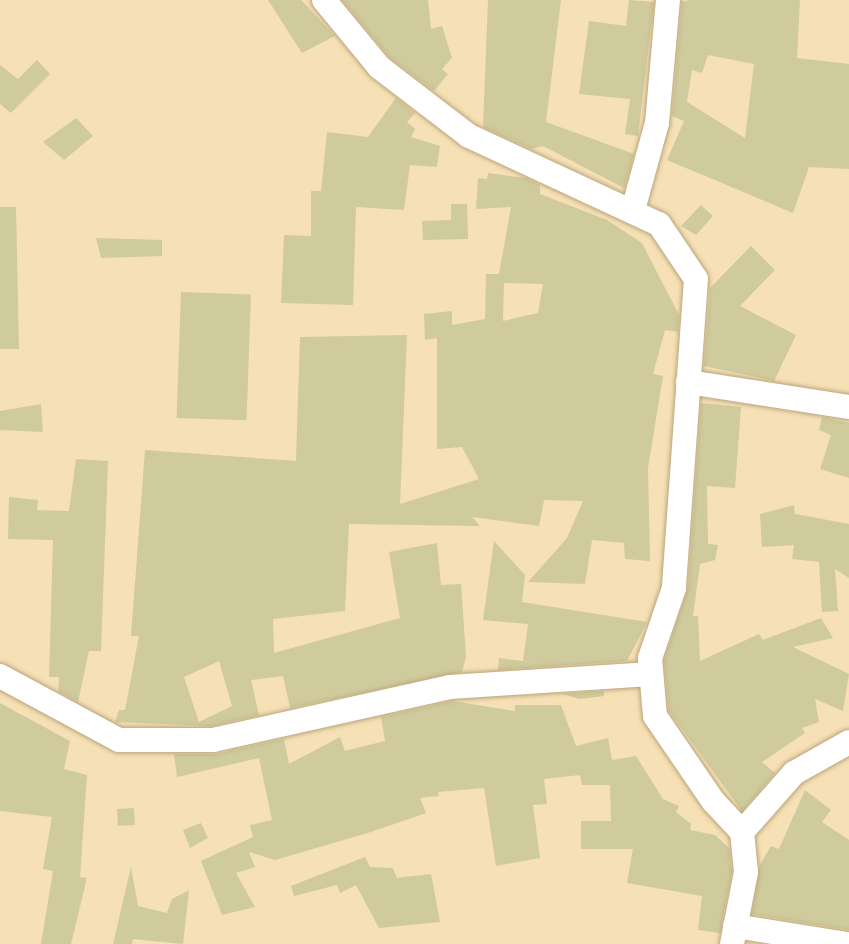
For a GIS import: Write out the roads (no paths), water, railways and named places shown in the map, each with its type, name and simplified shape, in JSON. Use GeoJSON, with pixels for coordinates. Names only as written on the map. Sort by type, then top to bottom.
{"type":"FeatureCollection","features":[{"type":"Feature","properties":{"kind":"street"},"geometry":{"type":"LineString","coordinates":[[324,0],[379,66],[469,136],[659,224],[696,279],[674,588],[650,658],[655,716],[712,801],[742,832],[746,872],[734,935],[846,944]]}},
{"type":"Feature","properties":{"kind":"street"},"geometry":{"type":"LineString","coordinates":[[633,210],[657,123],[668,0]]}},
{"type":"Feature","properties":{"kind":"street"},"geometry":{"type":"LineString","coordinates":[[688,382],[849,407]]}},
{"type":"Feature","properties":{"kind":"street"},"geometry":{"type":"LineString","coordinates":[[0,676],[119,740],[213,740],[450,687],[651,674]]}},
{"type":"Feature","properties":{"kind":"street"},"geometry":{"type":"LineString","coordinates":[[742,832],[794,773],[849,742]]}}]}
